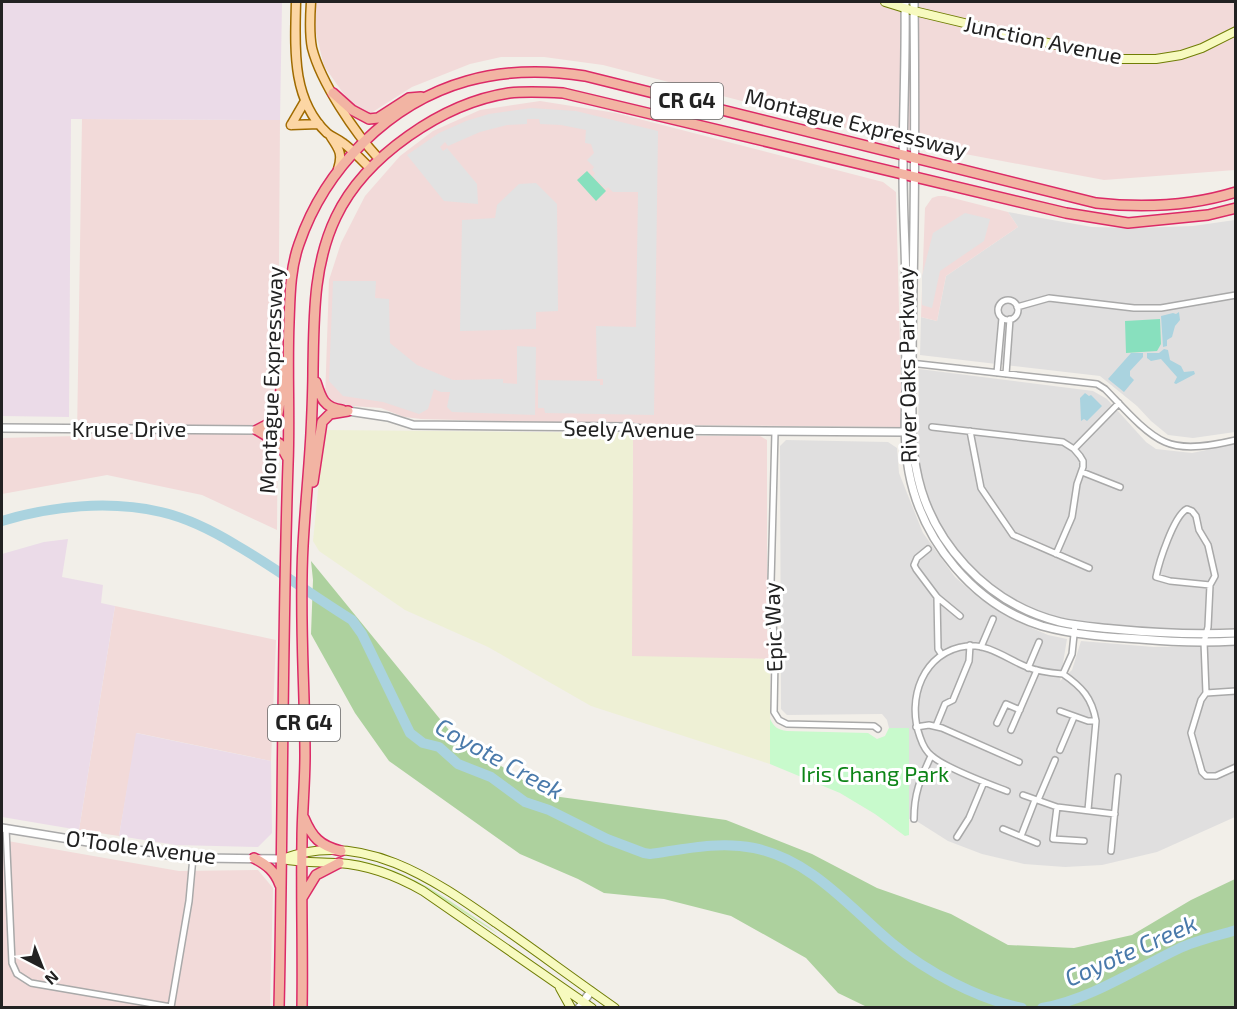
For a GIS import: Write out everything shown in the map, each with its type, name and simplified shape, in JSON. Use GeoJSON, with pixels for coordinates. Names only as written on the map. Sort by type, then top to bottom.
{"type":"FeatureCollection","features":[{"type":"Feature","properties":{"kind":"highway","name":"Montague Expressway"},"geometry":{"type":"LineString","coordinates":[[279,1008],[283,627],[290,286],[298,246],[314,208],[337,171],[363,142],[411,106],[427,97],[468,81],[507,73],[562,72],[916,157],[1070,198],[1128,206],[1169,204],[1236,192]]}},
{"type":"Feature","properties":{"kind":"highway","name":"Montague Expressway"},"geometry":{"type":"LineString","coordinates":[[302,1008],[302,813],[305,756],[302,634],[303,552],[308,498],[314,308],[321,257],[329,233],[344,201],[379,159],[418,130],[451,111],[507,93],[530,91],[584,96],[1066,213],[1128,223],[1208,215],[1236,208]]}},
{"type":"Feature","properties":{"kind":"highway"},"geometry":{"type":"LineString","coordinates":[[333,93],[352,110],[369,119],[378,118],[409,98],[427,97]]}},
{"type":"Feature","properties":{"kind":"highway"},"geometry":{"type":"LineString","coordinates":[[257,429],[276,420],[279,412],[280,378],[288,348]]}},
{"type":"Feature","properties":{"kind":"highway"},"geometry":{"type":"LineString","coordinates":[[313,374],[320,399],[324,404],[336,410],[348,411]]}},
{"type":"Feature","properties":{"kind":"highway"},"geometry":{"type":"LineString","coordinates":[[308,498],[317,461],[322,422],[330,414],[348,411]]}},
{"type":"Feature","properties":{"kind":"highway"},"geometry":{"type":"LineString","coordinates":[[257,429],[280,444],[288,462]]}},
{"type":"Feature","properties":{"kind":"highway"},"geometry":{"type":"LineString","coordinates":[[302,813],[316,840],[340,851]]}},
{"type":"Feature","properties":{"kind":"highway"},"geometry":{"type":"LineString","coordinates":[[254,858],[267,865],[276,875],[282,889]]}},
{"type":"Feature","properties":{"kind":"highway"},"geometry":{"type":"LineString","coordinates":[[302,898],[316,875],[339,863]]}},
{"type":"Feature","properties":{"kind":"main road"},"geometry":{"type":"LineString","coordinates":[[296,2],[296,64],[305,101],[319,124],[340,150],[341,159],[337,171]]}},
{"type":"Feature","properties":{"kind":"main road"},"geometry":{"type":"LineString","coordinates":[[310,2],[312,46],[320,68],[363,142],[379,159]]}},
{"type":"Feature","properties":{"kind":"main road","name":"Junction Avenue"},"geometry":{"type":"LineString","coordinates":[[885,2],[905,5],[914,11],[1115,59],[1156,59],[1181,54],[1202,48],[1236,31]]}},
{"type":"Feature","properties":{"kind":"main road"},"geometry":{"type":"LineString","coordinates":[[305,101],[291,125],[319,124]]}},
{"type":"Feature","properties":{"kind":"main road"},"geometry":{"type":"LineString","coordinates":[[329,135],[344,144],[370,168]]}},
{"type":"Feature","properties":{"kind":"main road"},"geometry":{"type":"LineString","coordinates":[[282,859],[302,851],[361,853],[389,860],[428,877],[615,1008]]}},
{"type":"Feature","properties":{"kind":"main road"},"geometry":{"type":"LineString","coordinates":[[282,859],[302,863],[339,863],[384,872],[421,889],[555,982],[581,1005],[592,1008]]}},
{"type":"Feature","properties":{"kind":"main road"},"geometry":{"type":"LineString","coordinates":[[555,982],[571,1008]]}},
{"type":"Feature","properties":{"kind":"street","name":"River Oaks Parkway"},"geometry":{"type":"LineString","coordinates":[[909,363],[916,157],[914,2]]}},
{"type":"Feature","properties":{"kind":"street","name":"River Oaks Parkway"},"geometry":{"type":"LineString","coordinates":[[905,5],[903,173],[905,321],[909,327],[909,470],[918,506],[933,536],[953,565],[977,590],[1007,611],[1040,625],[1074,634],[1165,642],[1236,633]]}},
{"type":"Feature","properties":{"kind":"street"},"geometry":{"type":"LineString","coordinates":[[905,257],[909,265],[909,295],[912,303]]}},
{"type":"Feature","properties":{"kind":"street"},"geometry":{"type":"LineString","coordinates":[[1017,307],[1049,298],[1134,308],[1161,308],[1236,295]]}},
{"type":"Feature","properties":{"kind":"street"},"geometry":{"type":"LineString","coordinates":[[997,373],[1002,318],[998,309],[1003,302],[1011,301],[1017,307]]}},
{"type":"Feature","properties":{"kind":"street"},"geometry":{"type":"LineString","coordinates":[[1006,374],[1010,320],[1016,315],[1017,307]]}},
{"type":"Feature","properties":{"kind":"street"},"geometry":{"type":"LineString","coordinates":[[1002,318],[1010,320]]}},
{"type":"Feature","properties":{"kind":"street"},"geometry":{"type":"LineString","coordinates":[[909,363],[1096,384],[1105,388],[1144,427],[1164,442],[1177,446],[1193,446],[1236,440]]}},
{"type":"Feature","properties":{"kind":"street"},"geometry":{"type":"LineString","coordinates":[[1074,449],[1119,403]]}},
{"type":"Feature","properties":{"kind":"street","name":"Seely Avenue"},"geometry":{"type":"LineString","coordinates":[[348,411],[388,417],[413,425],[628,427],[649,430],[774,432],[909,432]]}},
{"type":"Feature","properties":{"kind":"street"},"geometry":{"type":"LineString","coordinates":[[932,427],[1063,442],[1074,449],[1083,461],[1082,472],[1075,495],[1072,517],[1056,554]]}},
{"type":"Feature","properties":{"kind":"street","name":"Kruse Drive"},"geometry":{"type":"LineString","coordinates":[[2,428],[257,429]]}},
{"type":"Feature","properties":{"kind":"street"},"geometry":{"type":"LineString","coordinates":[[970,431],[981,488],[1013,535],[1089,568]]}},
{"type":"Feature","properties":{"kind":"street","name":"Epic Way"},"geometry":{"type":"LineString","coordinates":[[774,432],[771,583],[775,659],[774,712],[779,720],[787,724],[874,726],[878,729]]}},
{"type":"Feature","properties":{"kind":"street","name":"River Oaks Parkway"},"geometry":{"type":"LineString","coordinates":[[909,432],[923,495],[937,528],[956,554],[984,584],[1012,603],[1044,617],[1075,625],[1236,641]]}},
{"type":"Feature","properties":{"kind":"street"},"geometry":{"type":"LineString","coordinates":[[1082,472],[1120,488]]}},
{"type":"Feature","properties":{"kind":"street"},"geometry":{"type":"LineString","coordinates":[[1209,585],[1170,581],[1156,577],[1159,562],[1179,515],[1187,509],[1196,516],[1199,530],[1208,545],[1215,576],[1209,585],[1208,627],[1205,638],[1206,693],[1201,700],[1191,733],[1202,772],[1210,777],[1236,767]]}},
{"type":"Feature","properties":{"kind":"street"},"geometry":{"type":"LineString","coordinates":[[928,549],[917,558],[914,565],[937,597],[960,616]]}},
{"type":"Feature","properties":{"kind":"street"},"geometry":{"type":"LineString","coordinates":[[937,597],[938,649],[942,655]]}},
{"type":"Feature","properties":{"kind":"street"},"geometry":{"type":"LineString","coordinates":[[981,647],[993,619]]}},
{"type":"Feature","properties":{"kind":"street"},"geometry":{"type":"LineString","coordinates":[[1063,674],[1072,654],[1075,625]]}},
{"type":"Feature","properties":{"kind":"street"},"geometry":{"type":"LineString","coordinates":[[1028,668],[1039,642]]}},
{"type":"Feature","properties":{"kind":"street"},"geometry":{"type":"LineString","coordinates":[[936,726],[945,704],[952,700],[969,661],[970,645]]}},
{"type":"Feature","properties":{"kind":"street"},"geometry":{"type":"LineString","coordinates":[[1007,791],[931,756],[922,743],[916,727],[914,706],[917,689],[928,669],[942,655],[954,648],[970,645],[981,647],[1028,668],[1063,674],[1081,687],[1088,696],[1096,721],[1088,810]]}},
{"type":"Feature","properties":{"kind":"street"},"geometry":{"type":"LineString","coordinates":[[1011,730],[1037,670]]}},
{"type":"Feature","properties":{"kind":"street"},"geometry":{"type":"LineString","coordinates":[[1206,693],[1236,691]]}},
{"type":"Feature","properties":{"kind":"street"},"geometry":{"type":"LineString","coordinates":[[997,723],[1006,704],[1020,710]]}},
{"type":"Feature","properties":{"kind":"street"},"geometry":{"type":"LineString","coordinates":[[1060,711],[1088,721],[1096,721]]}},
{"type":"Feature","properties":{"kind":"street"},"geometry":{"type":"LineString","coordinates":[[1060,750],[1074,717]]}},
{"type":"Feature","properties":{"kind":"street"},"geometry":{"type":"LineString","coordinates":[[916,727],[929,724],[936,726],[1019,762]]}},
{"type":"Feature","properties":{"kind":"street"},"geometry":{"type":"LineString","coordinates":[[914,819],[914,799],[917,786],[931,756]]}},
{"type":"Feature","properties":{"kind":"street"},"geometry":{"type":"LineString","coordinates":[[1021,836],[1055,760]]}},
{"type":"Feature","properties":{"kind":"street"},"geometry":{"type":"LineString","coordinates":[[1111,851],[1118,777]]}},
{"type":"Feature","properties":{"kind":"street"},"geometry":{"type":"LineString","coordinates":[[957,837],[969,818],[984,782]]}},
{"type":"Feature","properties":{"kind":"street"},"geometry":{"type":"LineString","coordinates":[[1023,795],[1058,807],[1115,814]]}},
{"type":"Feature","properties":{"kind":"street"},"geometry":{"type":"LineString","coordinates":[[1058,807],[1053,839],[1084,841]]}},
{"type":"Feature","properties":{"kind":"street"},"geometry":{"type":"LineString","coordinates":[[4,828],[12,963],[17,974],[31,983],[171,1007],[189,901],[193,857]]}},
{"type":"Feature","properties":{"kind":"street","name":"O’Toole Avenue"},"geometry":{"type":"LineString","coordinates":[[4,828],[193,857],[282,859]]}},
{"type":"Feature","properties":{"kind":"street"},"geometry":{"type":"LineString","coordinates":[[1004,829],[1037,843]]}},
{"type":"Feature","properties":{"kind":"street"},"geometry":{"type":"LineString","coordinates":[[581,1005],[591,991]]}},
{"type":"Feature","properties":{"kind":"shaded area"},"geometry":{"type":"Polygon","coordinates":[[[2,2],[282,2],[280,120],[71,119],[69,417],[2,416],[2,2]]]}},
{"type":"Feature","properties":{"kind":"shaded area"},"geometry":{"type":"Polygon","coordinates":[[[315,2],[1235,2],[1235,170],[1104,180],[896,141],[603,65],[544,57],[501,57],[470,64],[412,87],[371,113],[355,110],[324,66],[315,29],[315,2]]]}},
{"type":"Feature","properties":{"kind":"shaded area"},"geometry":{"type":"Polygon","coordinates":[[[540,101],[616,113],[883,182],[896,192],[902,427],[657,425],[421,419],[404,417],[381,408],[338,405],[325,400],[329,280],[341,243],[365,196],[400,156],[433,131],[480,110],[540,101]]]}},
{"type":"Feature","properties":{"kind":"shaded area"},"geometry":{"type":"Polygon","coordinates":[[[531,108],[576,111],[658,131],[654,415],[545,413],[544,408],[538,408],[538,380],[600,381],[600,385],[603,385],[603,379],[597,379],[596,326],[636,327],[638,192],[613,192],[608,187],[606,189],[593,176],[594,167],[587,160],[594,153],[591,144],[585,143],[586,130],[540,124],[539,119],[527,119],[527,124],[507,125],[480,132],[448,146],[445,142],[440,147],[443,151],[447,148],[477,184],[478,204],[444,201],[407,155],[439,133],[466,121],[489,114],[531,108]]]}},
{"type":"Feature","properties":{"kind":"shaded area"},"geometry":{"type":"Polygon","coordinates":[[[82,119],[280,120],[277,530],[202,495],[107,475],[2,494],[2,438],[77,436],[82,119]]]}},
{"type":"Feature","properties":{"kind":"shaded area"},"geometry":{"type":"Polygon","coordinates":[[[536,183],[557,204],[558,311],[536,312],[536,329],[460,331],[462,220],[495,218],[497,205],[519,184],[536,183]]]}},
{"type":"Feature","properties":{"kind":"shaded area"},"geometry":{"type":"Polygon","coordinates":[[[938,196],[1008,212],[1018,227],[946,276],[937,321],[921,317],[925,208],[932,198],[938,196]]]}},
{"type":"Feature","properties":{"kind":"shaded area"},"geometry":{"type":"Polygon","coordinates":[[[1008,212],[1092,227],[1193,226],[1235,220],[1235,432],[1193,438],[1168,435],[1100,376],[920,355],[921,317],[937,321],[946,276],[1018,227],[1008,212]]]}},
{"type":"Feature","properties":{"kind":"shaded area"},"geometry":{"type":"Polygon","coordinates":[[[965,213],[990,219],[984,241],[940,271],[932,308],[922,305],[922,276],[933,233],[965,213]]]}},
{"type":"Feature","properties":{"kind":"shaded area"},"geometry":{"type":"Polygon","coordinates":[[[333,281],[376,281],[375,298],[389,299],[390,343],[417,365],[453,380],[503,379],[503,383],[517,384],[517,346],[536,347],[535,415],[452,412],[447,407],[450,392],[434,389],[428,409],[419,414],[383,402],[343,396],[329,381],[333,281]]]}},
{"type":"Feature","properties":{"kind":"shaded area"},"geometry":{"type":"Polygon","coordinates":[[[919,369],[1093,391],[1107,399],[1146,442],[1156,449],[1192,453],[1235,444],[1235,628],[1175,630],[1087,623],[1040,613],[1002,595],[961,557],[942,529],[931,505],[920,468],[919,369]]]}},
{"type":"Feature","properties":{"kind":"shaded area"},"geometry":{"type":"Polygon","coordinates":[[[633,436],[760,436],[767,440],[767,632],[770,659],[631,657],[633,436]]]}},
{"type":"Feature","properties":{"kind":"shaded area"},"geometry":{"type":"Polygon","coordinates":[[[786,440],[888,442],[897,448],[899,473],[923,533],[955,577],[979,598],[1011,619],[1048,635],[1067,639],[1060,681],[1072,670],[1081,641],[1154,647],[1235,646],[1235,817],[1157,852],[1102,865],[1065,867],[1024,864],[982,854],[948,841],[918,820],[909,819],[909,729],[889,728],[882,714],[787,715],[781,709],[780,446],[786,440]]]}},
{"type":"Feature","properties":{"kind":"shaded area"},"geometry":{"type":"Polygon","coordinates":[[[68,539],[62,577],[103,585],[101,603],[115,606],[79,830],[2,817],[2,554],[44,542],[68,539]]]}},
{"type":"Feature","properties":{"kind":"shaded area"},"geometry":{"type":"Polygon","coordinates":[[[115,606],[276,640],[271,761],[137,733],[119,836],[79,830],[115,606]]]}},
{"type":"Feature","properties":{"kind":"shaded area"},"geometry":{"type":"Polygon","coordinates":[[[136,733],[271,761],[272,833],[258,847],[176,845],[119,836],[136,733]]]}},
{"type":"Feature","properties":{"kind":"shaded area"},"geometry":{"type":"Polygon","coordinates":[[[2,840],[179,871],[258,870],[273,888],[270,1007],[2,1007],[2,840]]]}},
{"type":"Feature","properties":{"kind":"green space"},"geometry":{"type":"Polygon","coordinates":[[[587,171],[606,191],[596,201],[577,180],[587,171]]]}},
{"type":"Feature","properties":{"kind":"green space"},"geometry":{"type":"Polygon","coordinates":[[[1160,319],[1161,344],[1157,351],[1126,353],[1125,321],[1160,319]]]}},
{"type":"Feature","properties":{"kind":"green space"},"geometry":{"type":"Polygon","coordinates":[[[324,430],[633,433],[632,656],[770,659],[770,764],[591,706],[488,647],[405,610],[319,551],[313,541],[324,430]]]}},
{"type":"Feature","properties":{"kind":"green space"},"geometry":{"type":"Polygon","coordinates":[[[311,561],[453,735],[546,795],[726,820],[812,854],[877,888],[951,914],[1008,945],[1074,948],[1132,935],[1191,900],[1235,879],[1235,1007],[867,1007],[838,993],[806,958],[731,916],[664,899],[604,893],[520,854],[389,761],[355,713],[311,634],[313,580],[311,561]]]}},
{"type":"Feature","properties":{"kind":"green space","name":"Iris Chang Park"},"geometry":{"type":"Polygon","coordinates":[[[770,719],[777,728],[784,731],[868,733],[877,739],[885,736],[889,728],[909,728],[909,835],[905,836],[840,793],[770,764],[770,719]]]}},
{"type":"Feature","properties":{"kind":"green space"},"geometry":{"type":"Polygon","coordinates":[[[311,858],[352,859],[390,869],[424,885],[498,934],[396,873],[358,862],[311,858]]]}},
{"type":"Feature","properties":{"kind":"water"},"geometry":{"type":"Polygon","coordinates":[[[1179,312],[1180,320],[1175,326],[1172,337],[1167,340],[1167,346],[1163,347],[1161,316],[1179,312]]]}},
{"type":"Feature","properties":{"kind":"water"},"geometry":{"type":"Polygon","coordinates":[[[1164,349],[1168,350],[1170,360],[1181,366],[1184,372],[1194,371],[1195,374],[1174,383],[1177,377],[1161,359],[1151,361],[1147,358],[1147,353],[1159,353],[1164,349]]]}},
{"type":"Feature","properties":{"kind":"water"},"geometry":{"type":"Polygon","coordinates":[[[1131,353],[1143,353],[1143,357],[1130,371],[1130,376],[1134,380],[1124,392],[1108,379],[1131,353]]]}},
{"type":"Feature","properties":{"kind":"water"},"geometry":{"type":"Polygon","coordinates":[[[1085,393],[1091,395],[1102,406],[1087,421],[1084,419],[1081,421],[1080,398],[1085,393]]]}},
{"type":"Feature","properties":{"kind":"waterway","name":"Coyote Creek"},"geometry":{"type":"LineString","coordinates":[[2,521],[60,508],[121,506],[161,512],[200,526],[251,554],[352,620],[362,634],[410,733],[423,743],[439,747],[458,764],[491,777],[525,802],[549,810],[607,839],[644,853],[728,845],[754,848],[775,854],[812,874],[892,943],[937,974],[988,998],[1022,1008]]}},
{"type":"Feature","properties":{"kind":"waterway","name":"Coyote Creek"},"geometry":{"type":"LineString","coordinates":[[1042,1008],[1095,991],[1185,946],[1236,930]]}}]}
